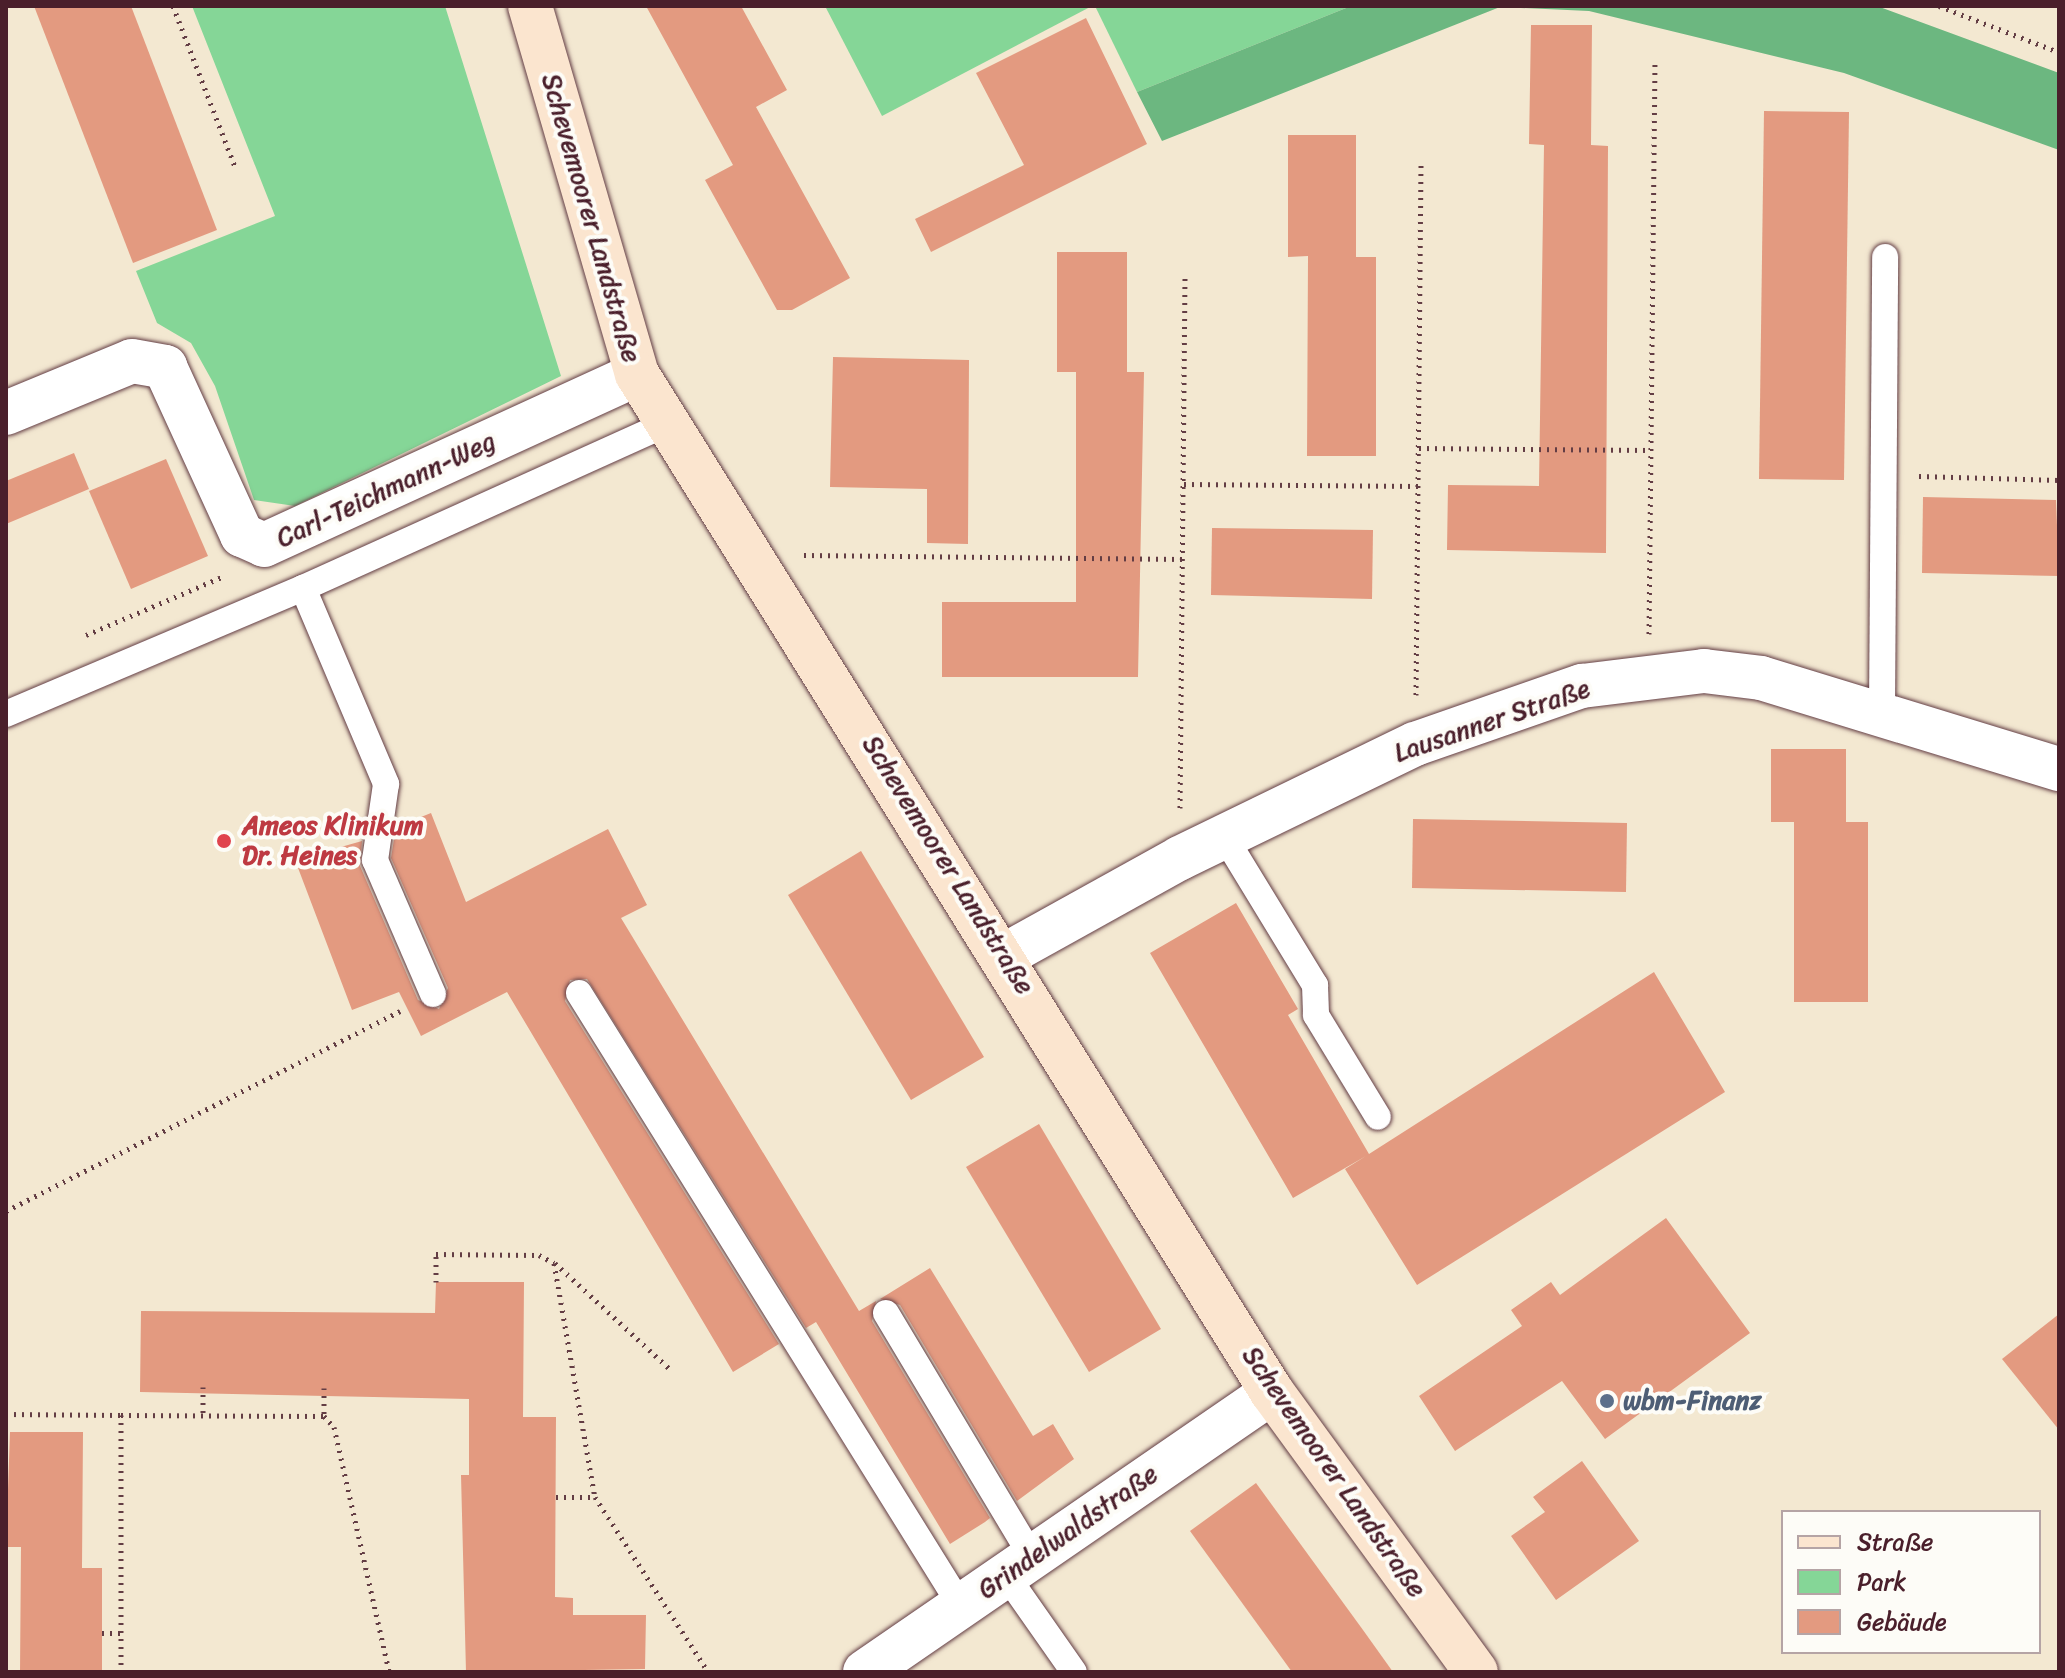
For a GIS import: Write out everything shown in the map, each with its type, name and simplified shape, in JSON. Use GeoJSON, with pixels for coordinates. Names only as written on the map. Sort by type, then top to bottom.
{"type":"FeatureCollection","features":[{"type":"Feature","properties":{"kind":"street","name":"Schevemoorer Landstraße"},"geometry":{"type":"LineString","coordinates":[[530,6],[637,374],[1005,955],[1272,1392],[1476,1672]]}},
{"type":"Feature","properties":{"kind":"street","name":"Carl-Teichmann-Weg"},"geometry":{"type":"LineString","coordinates":[[6,413],[132,361],[165,367],[242,535],[253,544],[279,542],[637,374]]}},
{"type":"Feature","properties":{"kind":"street","name":"Lausanner Straße"},"geometry":{"type":"LineString","coordinates":[[1005,955],[1180,858],[1415,744],[1582,686],[1648,675],[1704,671],[1761,678],[1882,711],[2059,769]]}},
{"type":"Feature","properties":{"kind":"street","name":"Grindelwaldstraße"},"geometry":{"type":"LineString","coordinates":[[865,1672],[1272,1392]]}},
{"type":"Feature","properties":{"kind":"lane"},"geometry":{"type":"LineString","coordinates":[[1882,711],[1885,257]]}},
{"type":"Feature","properties":{"kind":"lane"},"geometry":{"type":"LineString","coordinates":[[6,714],[303,588],[668,423]]}},
{"type":"Feature","properties":{"kind":"lane"},"geometry":{"type":"LineString","coordinates":[[303,588],[386,784],[375,860],[433,994]]}},
{"type":"Feature","properties":{"kind":"lane"},"geometry":{"type":"LineString","coordinates":[[1224,836],[1315,985],[1316,1015],[1378,1117]]}},
{"type":"Feature","properties":{"kind":"lane"},"geometry":{"type":"LineString","coordinates":[[579,993],[961,1606]]}},
{"type":"Feature","properties":{"kind":"lane"},"geometry":{"type":"LineString","coordinates":[[886,1313],[1074,1672]]}},
{"type":"Feature","properties":{"kind":"path"},"geometry":{"type":"LineString","coordinates":[[173,6],[235,167]]}},
{"type":"Feature","properties":{"kind":"path"},"geometry":{"type":"LineString","coordinates":[[1939,6],[2059,52]]}},
{"type":"Feature","properties":{"kind":"path"},"geometry":{"type":"LineString","coordinates":[[1648,675],[1655,59]]}},
{"type":"Feature","properties":{"kind":"path"},"geometry":{"type":"LineString","coordinates":[[1415,744],[1421,164]]}},
{"type":"Feature","properties":{"kind":"path"},"geometry":{"type":"LineString","coordinates":[[1180,858],[1185,273]]}},
{"type":"Feature","properties":{"kind":"path"},"geometry":{"type":"LineString","coordinates":[[1419,448],[1651,450]]}},
{"type":"Feature","properties":{"kind":"path"},"geometry":{"type":"LineString","coordinates":[[1882,475],[2059,480]]}},
{"type":"Feature","properties":{"kind":"path"},"geometry":{"type":"LineString","coordinates":[[1184,484],[1418,486]]}},
{"type":"Feature","properties":{"kind":"path"},"geometry":{"type":"LineString","coordinates":[[77,639],[249,566],[253,544]]}},
{"type":"Feature","properties":{"kind":"path"},"geometry":{"type":"LineString","coordinates":[[751,555],[1183,559]]}},
{"type":"Feature","properties":{"kind":"path"},"geometry":{"type":"LineString","coordinates":[[6,1211],[433,994]]}},
{"type":"Feature","properties":{"kind":"path"},"geometry":{"type":"LineString","coordinates":[[436,1282],[436,1254],[539,1255],[554,1263],[671,1370]]}},
{"type":"Feature","properties":{"kind":"path"},"geometry":{"type":"LineString","coordinates":[[554,1263],[595,1497],[708,1672]]}},
{"type":"Feature","properties":{"kind":"path"},"geometry":{"type":"LineString","coordinates":[[203,1387],[203,1415]]}},
{"type":"Feature","properties":{"kind":"path"},"geometry":{"type":"LineString","coordinates":[[324,1388],[324,1416],[334,1427],[389,1672]]}},
{"type":"Feature","properties":{"kind":"path"},"geometry":{"type":"LineString","coordinates":[[6,1414],[324,1416]]}},
{"type":"Feature","properties":{"kind":"path"},"geometry":{"type":"LineString","coordinates":[[121,1415],[121,1672]]}},
{"type":"Feature","properties":{"kind":"path"},"geometry":{"type":"LineString","coordinates":[[556,1497],[595,1497]]}},
{"type":"Feature","properties":{"kind":"path"},"geometry":{"type":"LineString","coordinates":[[102,1633],[121,1633]]}},
{"type":"Feature","properties":{"kind":"green space"},"geometry":{"type":"Polygon","coordinates":[[[192,6],[445,6],[561,376],[295,506],[254,500],[215,386],[191,343],[157,323],[136,271],[275,216],[192,6]]]}},
{"type":"Feature","properties":{"kind":"green space"},"geometry":{"type":"Polygon","coordinates":[[[825,6],[1092,6],[882,116],[825,6]]]}},
{"type":"Feature","properties":{"kind":"green space"},"geometry":{"type":"Polygon","coordinates":[[[1095,6],[1351,6],[1137,92],[1095,6]]]}},
{"type":"Feature","properties":{"kind":"green space"},"geometry":{"type":"Polygon","coordinates":[[[1351,6],[1877,6],[2059,73],[2059,150],[1844,73],[1589,11],[1500,7],[1162,141],[1137,92],[1351,6]]]}},
{"type":"Feature","properties":{"kind":"building"},"geometry":{"type":"Polygon","coordinates":[[[34,6],[131,6],[217,230],[133,263],[34,6]]]}},
{"type":"Feature","properties":{"kind":"building"},"geometry":{"type":"Polygon","coordinates":[[[646,6],[741,6],[787,90],[756,107],[850,278],[792,310],[777,310],[705,180],[733,165],[646,6]]]}},
{"type":"Feature","properties":{"kind":"building"},"geometry":{"type":"Polygon","coordinates":[[[1086,18],[1147,144],[931,252],[915,219],[1024,165],[976,73],[1086,18]]]}},
{"type":"Feature","properties":{"kind":"building"},"geometry":{"type":"Polygon","coordinates":[[[1531,25],[1592,25],[1591,145],[1608,146],[1606,553],[1447,550],[1448,485],[1539,486],[1544,145],[1529,144],[1531,25]]]}},
{"type":"Feature","properties":{"kind":"building"},"geometry":{"type":"Polygon","coordinates":[[[1764,111],[1849,112],[1844,480],[1759,479],[1764,111]]]}},
{"type":"Feature","properties":{"kind":"building"},"geometry":{"type":"Polygon","coordinates":[[[1288,135],[1356,135],[1356,257],[1376,257],[1376,456],[1307,456],[1308,256],[1288,257],[1288,135]]]}},
{"type":"Feature","properties":{"kind":"building"},"geometry":{"type":"Polygon","coordinates":[[[1057,252],[1127,252],[1127,372],[1144,372],[1138,677],[942,677],[942,602],[1076,602],[1076,372],[1057,372],[1057,252]]]}},
{"type":"Feature","properties":{"kind":"building"},"geometry":{"type":"Polygon","coordinates":[[[833,357],[969,360],[968,544],[927,543],[927,489],[830,487],[833,357]]]}},
{"type":"Feature","properties":{"kind":"building"},"geometry":{"type":"Polygon","coordinates":[[[74,453],[89,489],[6,524],[6,481],[74,453]]]}},
{"type":"Feature","properties":{"kind":"building"},"geometry":{"type":"Polygon","coordinates":[[[166,459],[208,556],[131,589],[89,491],[166,459]]]}},
{"type":"Feature","properties":{"kind":"building"},"geometry":{"type":"Polygon","coordinates":[[[1923,497],[2056,500],[2059,576],[1922,573],[1923,497]]]}},
{"type":"Feature","properties":{"kind":"building"},"geometry":{"type":"Polygon","coordinates":[[[1212,528],[1373,530],[1372,599],[1211,595],[1212,528]]]}},
{"type":"Feature","properties":{"kind":"building"},"geometry":{"type":"Polygon","coordinates":[[[1771,749],[1846,749],[1846,822],[1868,822],[1868,1002],[1794,1002],[1794,822],[1771,822],[1771,749]]]}},
{"type":"Feature","properties":{"kind":"building"},"geometry":{"type":"Polygon","coordinates":[[[431,813],[466,902],[608,829],[647,905],[621,918],[859,1311],[876,1301],[872,1321],[990,1518],[985,1522],[950,1544],[816,1322],[806,1328],[587,979],[570,980],[565,1001],[779,1344],[733,1372],[507,992],[421,1036],[399,992],[352,1010],[295,860],[362,841],[360,866],[418,1000],[439,1009],[448,988],[391,858],[396,827],[431,813]]]}},
{"type":"Feature","properties":{"kind":"building"},"geometry":{"type":"Polygon","coordinates":[[[1413,819],[1627,823],[1626,892],[1412,888],[1413,819]]]}},
{"type":"Feature","properties":{"kind":"building"},"geometry":{"type":"Polygon","coordinates":[[[861,851],[984,1057],[911,1100],[788,895],[861,851]]]}},
{"type":"Feature","properties":{"kind":"building"},"geometry":{"type":"Polygon","coordinates":[[[1236,903],[1298,1009],[1288,1015],[1369,1154],[1654,972],[1725,1092],[1417,1285],[1345,1169],[1366,1156],[1293,1198],[1150,953],[1236,903]]]}},
{"type":"Feature","properties":{"kind":"building"},"geometry":{"type":"Polygon","coordinates":[[[1039,1124],[1161,1329],[1089,1372],[966,1167],[1039,1124]]]}},
{"type":"Feature","properties":{"kind":"building"},"geometry":{"type":"Polygon","coordinates":[[[1666,1218],[1750,1333],[1605,1439],[1562,1381],[1455,1451],[1419,1396],[1522,1326],[1511,1310],[1551,1282],[1560,1295],[1666,1218]]]}},
{"type":"Feature","properties":{"kind":"building"},"geometry":{"type":"Polygon","coordinates":[[[930,1268],[1033,1436],[1053,1424],[1074,1459],[1017,1501],[900,1305],[880,1299],[930,1268]]]}},
{"type":"Feature","properties":{"kind":"building"},"geometry":{"type":"Polygon","coordinates":[[[436,1282],[524,1282],[523,1417],[556,1417],[555,1597],[573,1598],[573,1615],[646,1615],[645,1669],[466,1672],[461,1475],[469,1475],[469,1399],[140,1392],[141,1311],[435,1313],[436,1282]]]}},
{"type":"Feature","properties":{"kind":"building"},"geometry":{"type":"Polygon","coordinates":[[[2059,1314],[2059,1430],[2002,1359],[2059,1314]]]}},
{"type":"Feature","properties":{"kind":"building"},"geometry":{"type":"Polygon","coordinates":[[[10,1432],[83,1432],[82,1568],[102,1568],[102,1672],[20,1672],[21,1547],[6,1547],[10,1432]]]}},
{"type":"Feature","properties":{"kind":"building"},"geometry":{"type":"Polygon","coordinates":[[[1582,1461],[1639,1541],[1556,1600],[1511,1536],[1545,1512],[1533,1497],[1582,1461]]]}},
{"type":"Feature","properties":{"kind":"building"},"geometry":{"type":"Polygon","coordinates":[[[1256,1483],[1393,1672],[1292,1672],[1190,1531],[1256,1483]]]}},
{"type":"Feature","properties":{"kind":"place","name":"Ameos Klinikum Dr. Heines"},"geometry":{"type":"Point","coordinates":[224,841]}},
{"type":"Feature","properties":{"kind":"place","name":"wbm-Finanz"},"geometry":{"type":"Point","coordinates":[1607,1401]}}]}
